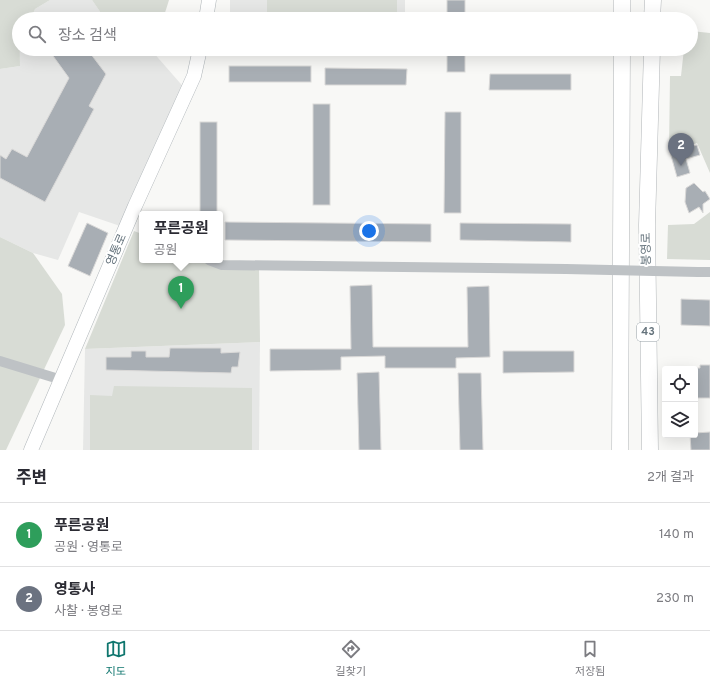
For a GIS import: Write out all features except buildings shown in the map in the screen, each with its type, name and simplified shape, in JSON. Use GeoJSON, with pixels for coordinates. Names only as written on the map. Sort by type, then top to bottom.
{"type":"FeatureCollection","features":[{"type":"Feature","properties":{"kind":"main road"},"geometry":{"type":"LineString","coordinates":[[622,0],[622,12]]}},
{"type":"Feature","properties":{"kind":"main road"},"geometry":{"type":"LineString","coordinates":[[652,0],[652,12]]}},
{"type":"Feature","properties":{"kind":"main road","name":"43"},"geometry":{"type":"LineString","coordinates":[[620,450],[622,56]]}},
{"type":"Feature","properties":{"kind":"main road","name":"봉영로"},"geometry":{"type":"LineString","coordinates":[[650,450],[646,225],[652,56]]}},
{"type":"Feature","properties":{"kind":"street"},"geometry":{"type":"LineString","coordinates":[[207,12],[209,0]]}},
{"type":"Feature","properties":{"kind":"street","name":"영통로"},"geometry":{"type":"LineString","coordinates":[[31,450],[135,206],[194,76],[198,56]]}},
{"type":"Feature","properties":{"kind":"street"},"geometry":{"type":"LineString","coordinates":[[217,263],[222,265],[710,272]]}},
{"type":"Feature","properties":{"kind":"street"},"geometry":{"type":"LineString","coordinates":[[0,361],[62,380]]}},
{"type":"Feature","properties":{"kind":"shaded area"},"geometry":{"type":"Polygon","coordinates":[[[0,0],[50,0],[35,9],[34,12],[12,12],[12,56],[20,56],[20,66],[0,69],[0,0]]]}},
{"type":"Feature","properties":{"kind":"shaded area"},"geometry":{"type":"Polygon","coordinates":[[[50,0],[92,0],[100,12],[34,12],[35,9],[50,0]]]}},
{"type":"Feature","properties":{"kind":"shaded area"},"geometry":{"type":"Polygon","coordinates":[[[92,0],[169,0],[165,12],[100,12],[92,0]]]}},
{"type":"Feature","properties":{"kind":"shaded area"},"geometry":{"type":"Polygon","coordinates":[[[230,0],[405,0],[405,12],[230,12],[230,0]]]}},
{"type":"Feature","properties":{"kind":"shaded area"},"geometry":{"type":"Polygon","coordinates":[[[267,0],[397,0],[397,12],[267,12],[267,0]]]}},
{"type":"Feature","properties":{"kind":"shaded area"},"geometry":{"type":"Polygon","coordinates":[[[698,32],[710,33],[710,173],[697,143],[681,149],[669,150],[670,76],[681,76],[683,56],[698,56],[698,32]]]}},
{"type":"Feature","properties":{"kind":"shaded area"},"geometry":{"type":"Polygon","coordinates":[[[19,56],[156,56],[187,91],[126,228],[79,212],[58,260],[33,253],[0,237],[0,69],[20,66],[19,56]]]}},
{"type":"Feature","properties":{"kind":"shaded area"},"geometry":{"type":"Polygon","coordinates":[[[710,212],[710,260],[667,259],[668,225],[694,224],[710,212]]]}},
{"type":"Feature","properties":{"kind":"shaded area"},"geometry":{"type":"Polygon","coordinates":[[[134,231],[139,233],[139,263],[223,263],[223,262],[259,266],[260,342],[85,349],[134,231]]]}},
{"type":"Feature","properties":{"kind":"shaded area"},"geometry":{"type":"Polygon","coordinates":[[[0,237],[33,253],[62,294],[65,325],[6,450],[0,450],[0,237]]]}},
{"type":"Feature","properties":{"kind":"shaded area"},"geometry":{"type":"Polygon","coordinates":[[[260,342],[259,450],[83,450],[85,349],[260,342]]]}},
{"type":"Feature","properties":{"kind":"shaded area"},"geometry":{"type":"Polygon","coordinates":[[[114,386],[252,388],[252,450],[90,450],[90,395],[112,396],[114,386]]]}},
{"type":"Feature","properties":{"kind":"place","name":"영통사"},"geometry":{"type":"Point","coordinates":[681,166]}},
{"type":"Feature","properties":{"kind":"place","name":"푸른공원"},"geometry":{"type":"Point","coordinates":[181,309]}}]}
